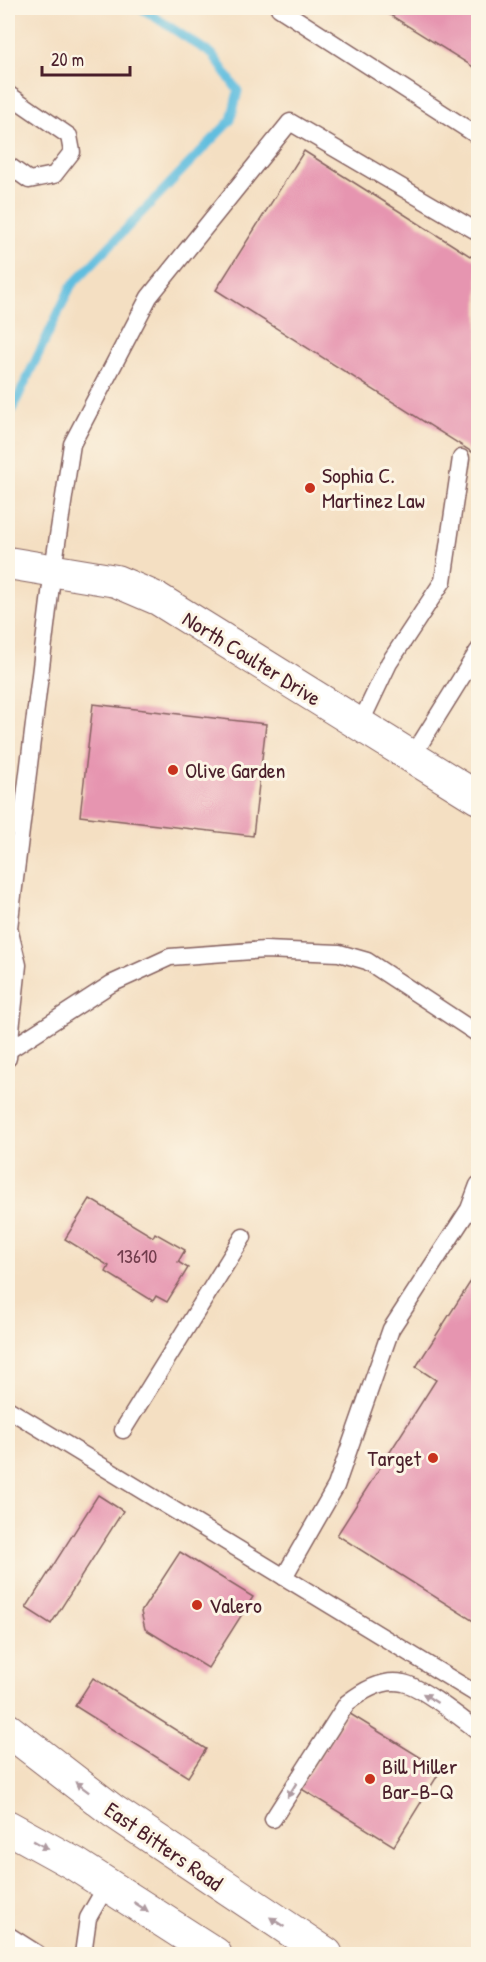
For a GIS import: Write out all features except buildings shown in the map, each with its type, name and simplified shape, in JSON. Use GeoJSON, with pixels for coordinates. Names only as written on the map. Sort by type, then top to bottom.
{"type":"FeatureCollection","features":[{"type":"Feature","properties":{"kind":"main road","name":"East Bitters Road"},"geometry":{"type":"LineString","coordinates":[[8,1730],[113,1811],[326,1954]]}},
{"type":"Feature","properties":{"kind":"main road"},"geometry":{"type":"LineString","coordinates":[[8,1827],[75,1864],[215,1954]]}},
{"type":"Feature","properties":{"kind":"street","name":"North Coulter Drive"},"geometry":{"type":"LineString","coordinates":[[8,563],[116,581],[158,599],[478,798]]}},
{"type":"Feature","properties":{"kind":"lane"},"geometry":{"type":"LineString","coordinates":[[279,8],[478,136]]}},
{"type":"Feature","properties":{"kind":"lane"},"geometry":{"type":"LineString","coordinates":[[8,94],[69,136],[72,152],[54,175],[29,180],[8,165]]}},
{"type":"Feature","properties":{"kind":"lane"},"geometry":{"type":"LineString","coordinates":[[8,1054],[18,965],[9,928],[53,569],[72,444],[148,297],[290,122],[478,232]]}},
{"type":"Feature","properties":{"kind":"lane"},"geometry":{"type":"LineString","coordinates":[[360,724],[389,663],[443,581],[461,458]]}},
{"type":"Feature","properties":{"kind":"lane"},"geometry":{"type":"LineString","coordinates":[[412,757],[478,651]]}},
{"type":"Feature","properties":{"kind":"lane"},"geometry":{"type":"LineString","coordinates":[[8,1054],[111,984],[170,957],[265,950],[339,953],[367,961],[478,1034]]}},
{"type":"Feature","properties":{"kind":"lane"},"geometry":{"type":"LineString","coordinates":[[284,1576],[336,1486],[391,1329],[469,1209],[478,1185]]}},
{"type":"Feature","properties":{"kind":"lane"},"geometry":{"type":"LineString","coordinates":[[123,1430],[243,1237]]}},
{"type":"Feature","properties":{"kind":"lane"},"geometry":{"type":"LineString","coordinates":[[8,1409],[478,1695]]}},
{"type":"Feature","properties":{"kind":"lane"},"geometry":{"type":"LineString","coordinates":[[273,1820],[347,1703],[360,1693],[381,1684],[403,1683],[478,1731]]}},
{"type":"Feature","properties":{"kind":"lane"},"geometry":{"type":"LineString","coordinates":[[83,1954],[88,1918],[107,1885]]}},
{"type":"Feature","properties":{"kind":"lane"},"geometry":{"type":"LineString","coordinates":[[8,1935],[38,1954]]}},
{"type":"Feature","properties":{"kind":"waterway"},"geometry":{"type":"LineString","coordinates":[[8,418],[71,286],[231,120],[238,91],[213,55],[141,8]]}},
{"type":"Feature","properties":{"kind":"place","name":"Sophia C. Martinez Law"},"geometry":{"type":"Point","coordinates":[310,488]}},
{"type":"Feature","properties":{"kind":"place","name":"Olive Garden"},"geometry":{"type":"Point","coordinates":[173,770]}},
{"type":"Feature","properties":{"kind":"place","name":"Target"},"geometry":{"type":"Point","coordinates":[433,1458]}},
{"type":"Feature","properties":{"kind":"place","name":"Valero"},"geometry":{"type":"Point","coordinates":[197,1605]}},
{"type":"Feature","properties":{"kind":"place","name":"Bill Miller Bar-B-Q"},"geometry":{"type":"Point","coordinates":[370,1779]}}]}
